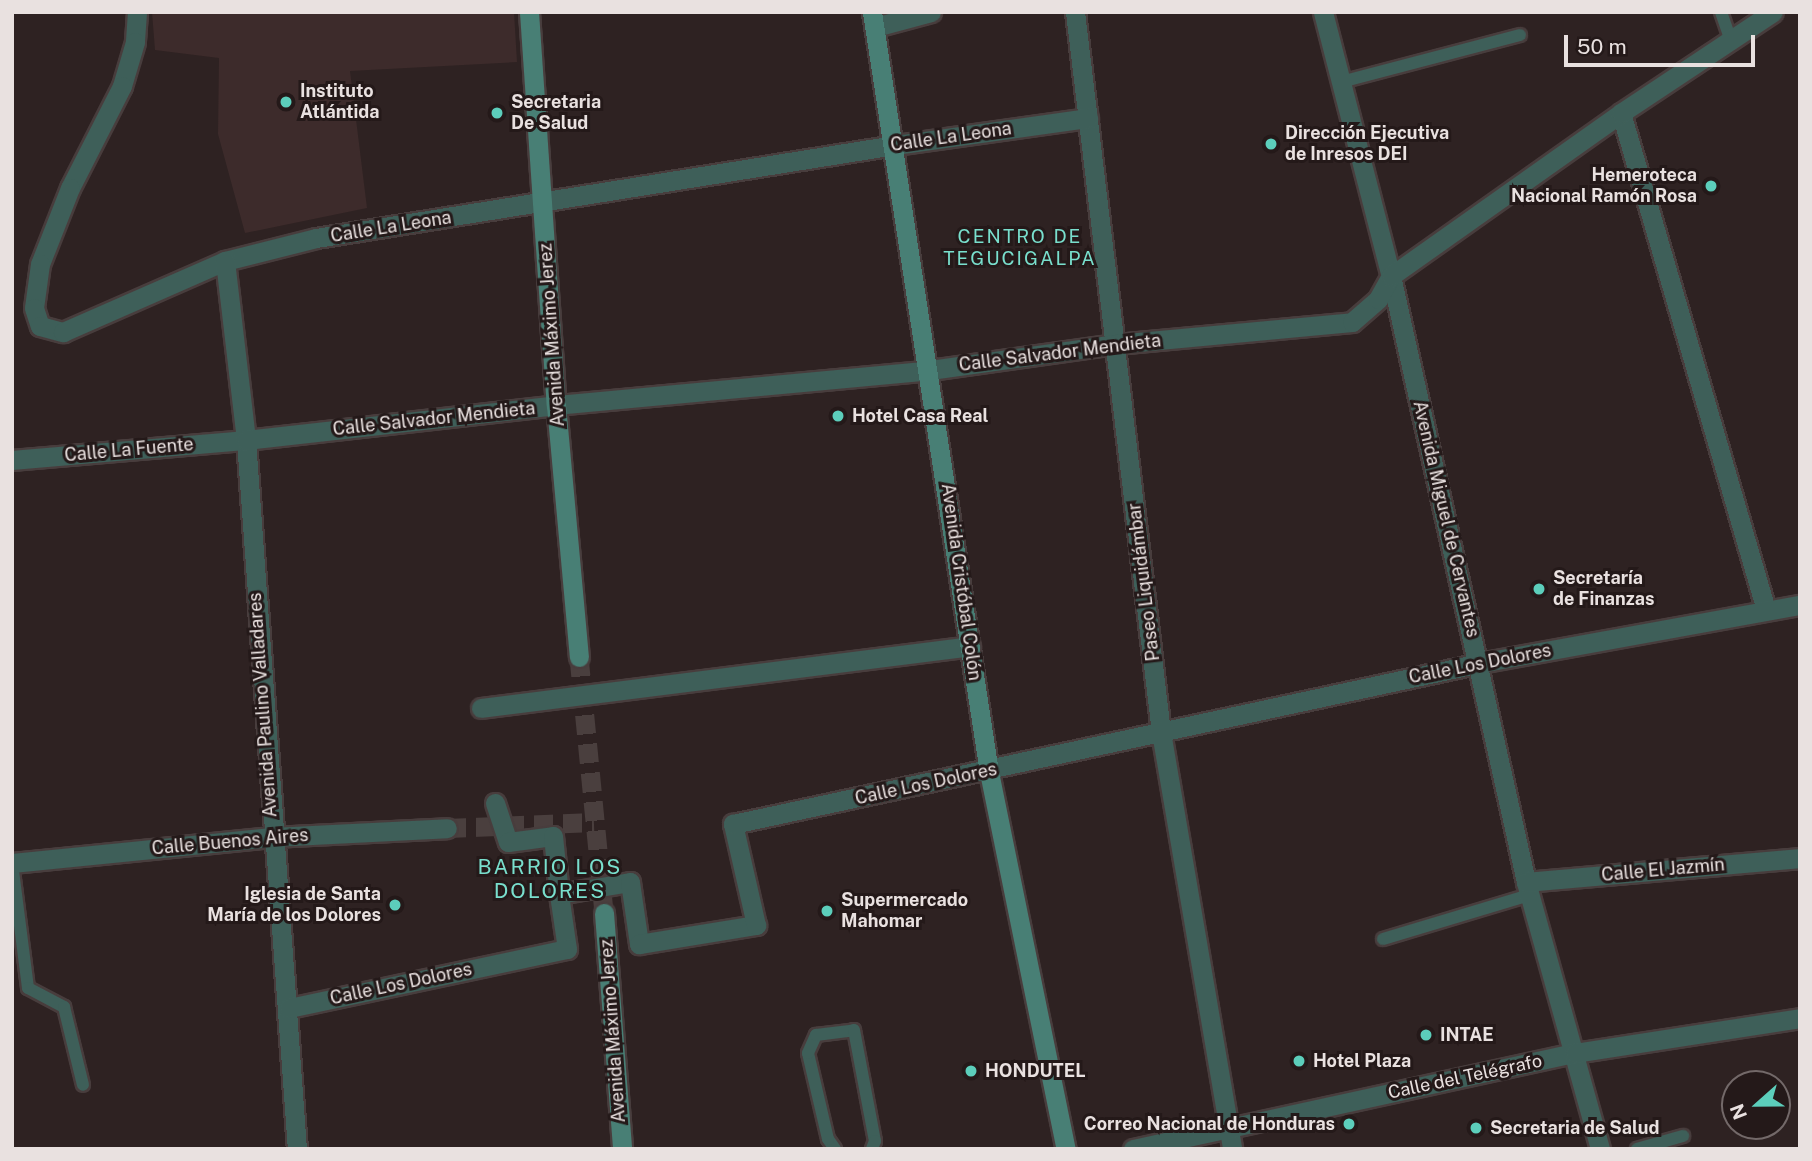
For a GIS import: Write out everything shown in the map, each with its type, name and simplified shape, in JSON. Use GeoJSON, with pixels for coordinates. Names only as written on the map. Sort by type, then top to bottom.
{"type":"FeatureCollection","features":[{"type":"Feature","properties":{"kind":"main road","name":"Avenida Máximo Jerez"},"geometry":{"type":"LineString","coordinates":[[529,12],[556,405],[579,657]]}},
{"type":"Feature","properties":{"kind":"main road","name":"Avenida Cristóbal Colón"},"geometry":{"type":"LineString","coordinates":[[874,20],[930,370],[989,772],[1066,1149]]}},
{"type":"Feature","properties":{"kind":"main road","name":"Avenida Máximo Jerez"},"geometry":{"type":"LineString","coordinates":[[604,913],[622,1149]]}},
{"type":"Feature","properties":{"kind":"street","name":"Calle La Leona"},"geometry":{"type":"LineString","coordinates":[[137,12],[135,42],[122,86],[70,188],[40,264],[34,307],[40,326],[63,332],[225,261],[316,238],[543,204],[895,145],[1088,118]]}},
{"type":"Feature","properties":{"kind":"street"},"geometry":{"type":"LineString","coordinates":[[874,20],[931,12]]}},
{"type":"Feature","properties":{"kind":"street","name":"Paseo Liquidámbar"},"geometry":{"type":"LineString","coordinates":[[1075,12],[1161,732],[1232,1149]]}},
{"type":"Feature","properties":{"kind":"street","name":"Avenida Miguel de Cervantes"},"geometry":{"type":"LineString","coordinates":[[1323,12],[1391,276],[1480,663],[1528,888],[1600,1149]]}},
{"type":"Feature","properties":{"kind":"street","name":"Calle Salvador Mendieta"},"geometry":{"type":"LineString","coordinates":[[246,440],[556,405],[930,370],[1116,344],[1352,323],[1378,299],[1391,276],[1620,113],[1773,12]]}},
{"type":"Feature","properties":{"kind":"street"},"geometry":{"type":"LineString","coordinates":[[1620,113],[1766,610]]}},
{"type":"Feature","properties":{"kind":"street","name":"Avenida Paulino Valladares"},"geometry":{"type":"LineString","coordinates":[[225,261],[246,440],[272,837],[289,1008],[298,1149]]}},
{"type":"Feature","properties":{"kind":"street","name":"Calle La Fuente"},"geometry":{"type":"LineString","coordinates":[[12,460],[246,440]]}},
{"type":"Feature","properties":{"kind":"street","name":"Calle Los Dolores"},"geometry":{"type":"LineString","coordinates":[[289,1008],[567,949],[559,894],[629,882],[639,944],[756,925],[733,824],[989,772],[1480,663],[1800,605]]}},
{"type":"Feature","properties":{"kind":"street"},"geometry":{"type":"LineString","coordinates":[[481,708],[970,646]]}},
{"type":"Feature","properties":{"kind":"street"},"geometry":{"type":"LineString","coordinates":[[495,803],[508,842],[553,836],[559,894]]}},
{"type":"Feature","properties":{"kind":"street","name":"Calle Buenos Aires"},"geometry":{"type":"LineString","coordinates":[[12,863],[272,837],[447,828]]}},
{"type":"Feature","properties":{"kind":"street","name":"Calle El Jazmín"},"geometry":{"type":"LineString","coordinates":[[1528,888],[1800,858]]}},
{"type":"Feature","properties":{"kind":"street","name":"Calle del Telégrafo"},"geometry":{"type":"LineString","coordinates":[[1133,1149],[1575,1053],[1800,1018]]}},
{"type":"Feature","properties":{"kind":"lane"},"geometry":{"type":"LineString","coordinates":[[1721,12],[1731,41]]}},
{"type":"Feature","properties":{"kind":"lane"},"geometry":{"type":"LineString","coordinates":[[1341,82],[1520,35]]}},
{"type":"Feature","properties":{"kind":"lane"},"geometry":{"type":"LineString","coordinates":[[12,863],[27,988],[64,1007],[83,1085]]}},
{"type":"Feature","properties":{"kind":"lane"},"geometry":{"type":"LineString","coordinates":[[1383,939],[1528,888]]}},
{"type":"Feature","properties":{"kind":"lane"},"geometry":{"type":"LineString","coordinates":[[835,1149],[828,1139],[808,1053],[816,1035],[854,1030],[875,1142],[872,1149]]}},
{"type":"Feature","properties":{"kind":"lane"},"geometry":{"type":"LineString","coordinates":[[1637,1149],[1684,1136]]}},
{"type":"Feature","properties":{"kind":"shaded area","name":"Instituto Atlántida"},"geometry":{"type":"Polygon","coordinates":[[[152,12],[514,12],[517,62],[350,71],[367,208],[245,233],[218,134],[219,58],[155,50],[152,12]]]}},
{"type":"Feature","properties":{"kind":"tunnel"},"geometry":{"type":"LineString","coordinates":[[579,657],[604,913]]}},
{"type":"Feature","properties":{"kind":"tunnel"},"geometry":{"type":"LineString","coordinates":[[447,828],[594,822]]}},
{"type":"Feature","properties":{"kind":"place","name":"Instituto Atlántida"},"geometry":{"type":"Point","coordinates":[286,102]}},
{"type":"Feature","properties":{"kind":"place","name":"Secretaria De Salud"},"geometry":{"type":"Point","coordinates":[497,113]}},
{"type":"Feature","properties":{"kind":"place","name":"Dirección Ejecutiva de Inresos DEI"},"geometry":{"type":"Point","coordinates":[1271,144]}},
{"type":"Feature","properties":{"kind":"place","name":"Hemeroteca Nacional Ramón Rosa"},"geometry":{"type":"Point","coordinates":[1711,186]}},
{"type":"Feature","properties":{"kind":"place","name":"Hotel Casa Real"},"geometry":{"type":"Point","coordinates":[838,416]}},
{"type":"Feature","properties":{"kind":"place","name":"Secretaría de Finanzas"},"geometry":{"type":"Point","coordinates":[1539,589]}},
{"type":"Feature","properties":{"kind":"place","name":"Iglesia de Santa María de los Dolores"},"geometry":{"type":"Point","coordinates":[395,905]}},
{"type":"Feature","properties":{"kind":"place","name":"Supermercado Mahomar"},"geometry":{"type":"Point","coordinates":[827,911]}},
{"type":"Feature","properties":{"kind":"place","name":"INTAE"},"geometry":{"type":"Point","coordinates":[1426,1035]}},
{"type":"Feature","properties":{"kind":"place","name":"Hotel Plaza"},"geometry":{"type":"Point","coordinates":[1299,1061]}},
{"type":"Feature","properties":{"kind":"place","name":"HONDUTEL"},"geometry":{"type":"Point","coordinates":[971,1071]}},
{"type":"Feature","properties":{"kind":"place","name":"Correo Nacional de Honduras"},"geometry":{"type":"Point","coordinates":[1349,1124]}},
{"type":"Feature","properties":{"kind":"place","name":"Secretaria de Salud"},"geometry":{"type":"Point","coordinates":[1476,1128]}},
{"type":"Feature","properties":{"kind":"district","name":"CENTRO DE TEGUCIGALPA"},"geometry":{"type":"Point","coordinates":[1020,248]}},
{"type":"Feature","properties":{"kind":"district","name":"BARRIO LOS DOLORES"},"geometry":{"type":"Point","coordinates":[550,879]}}]}
